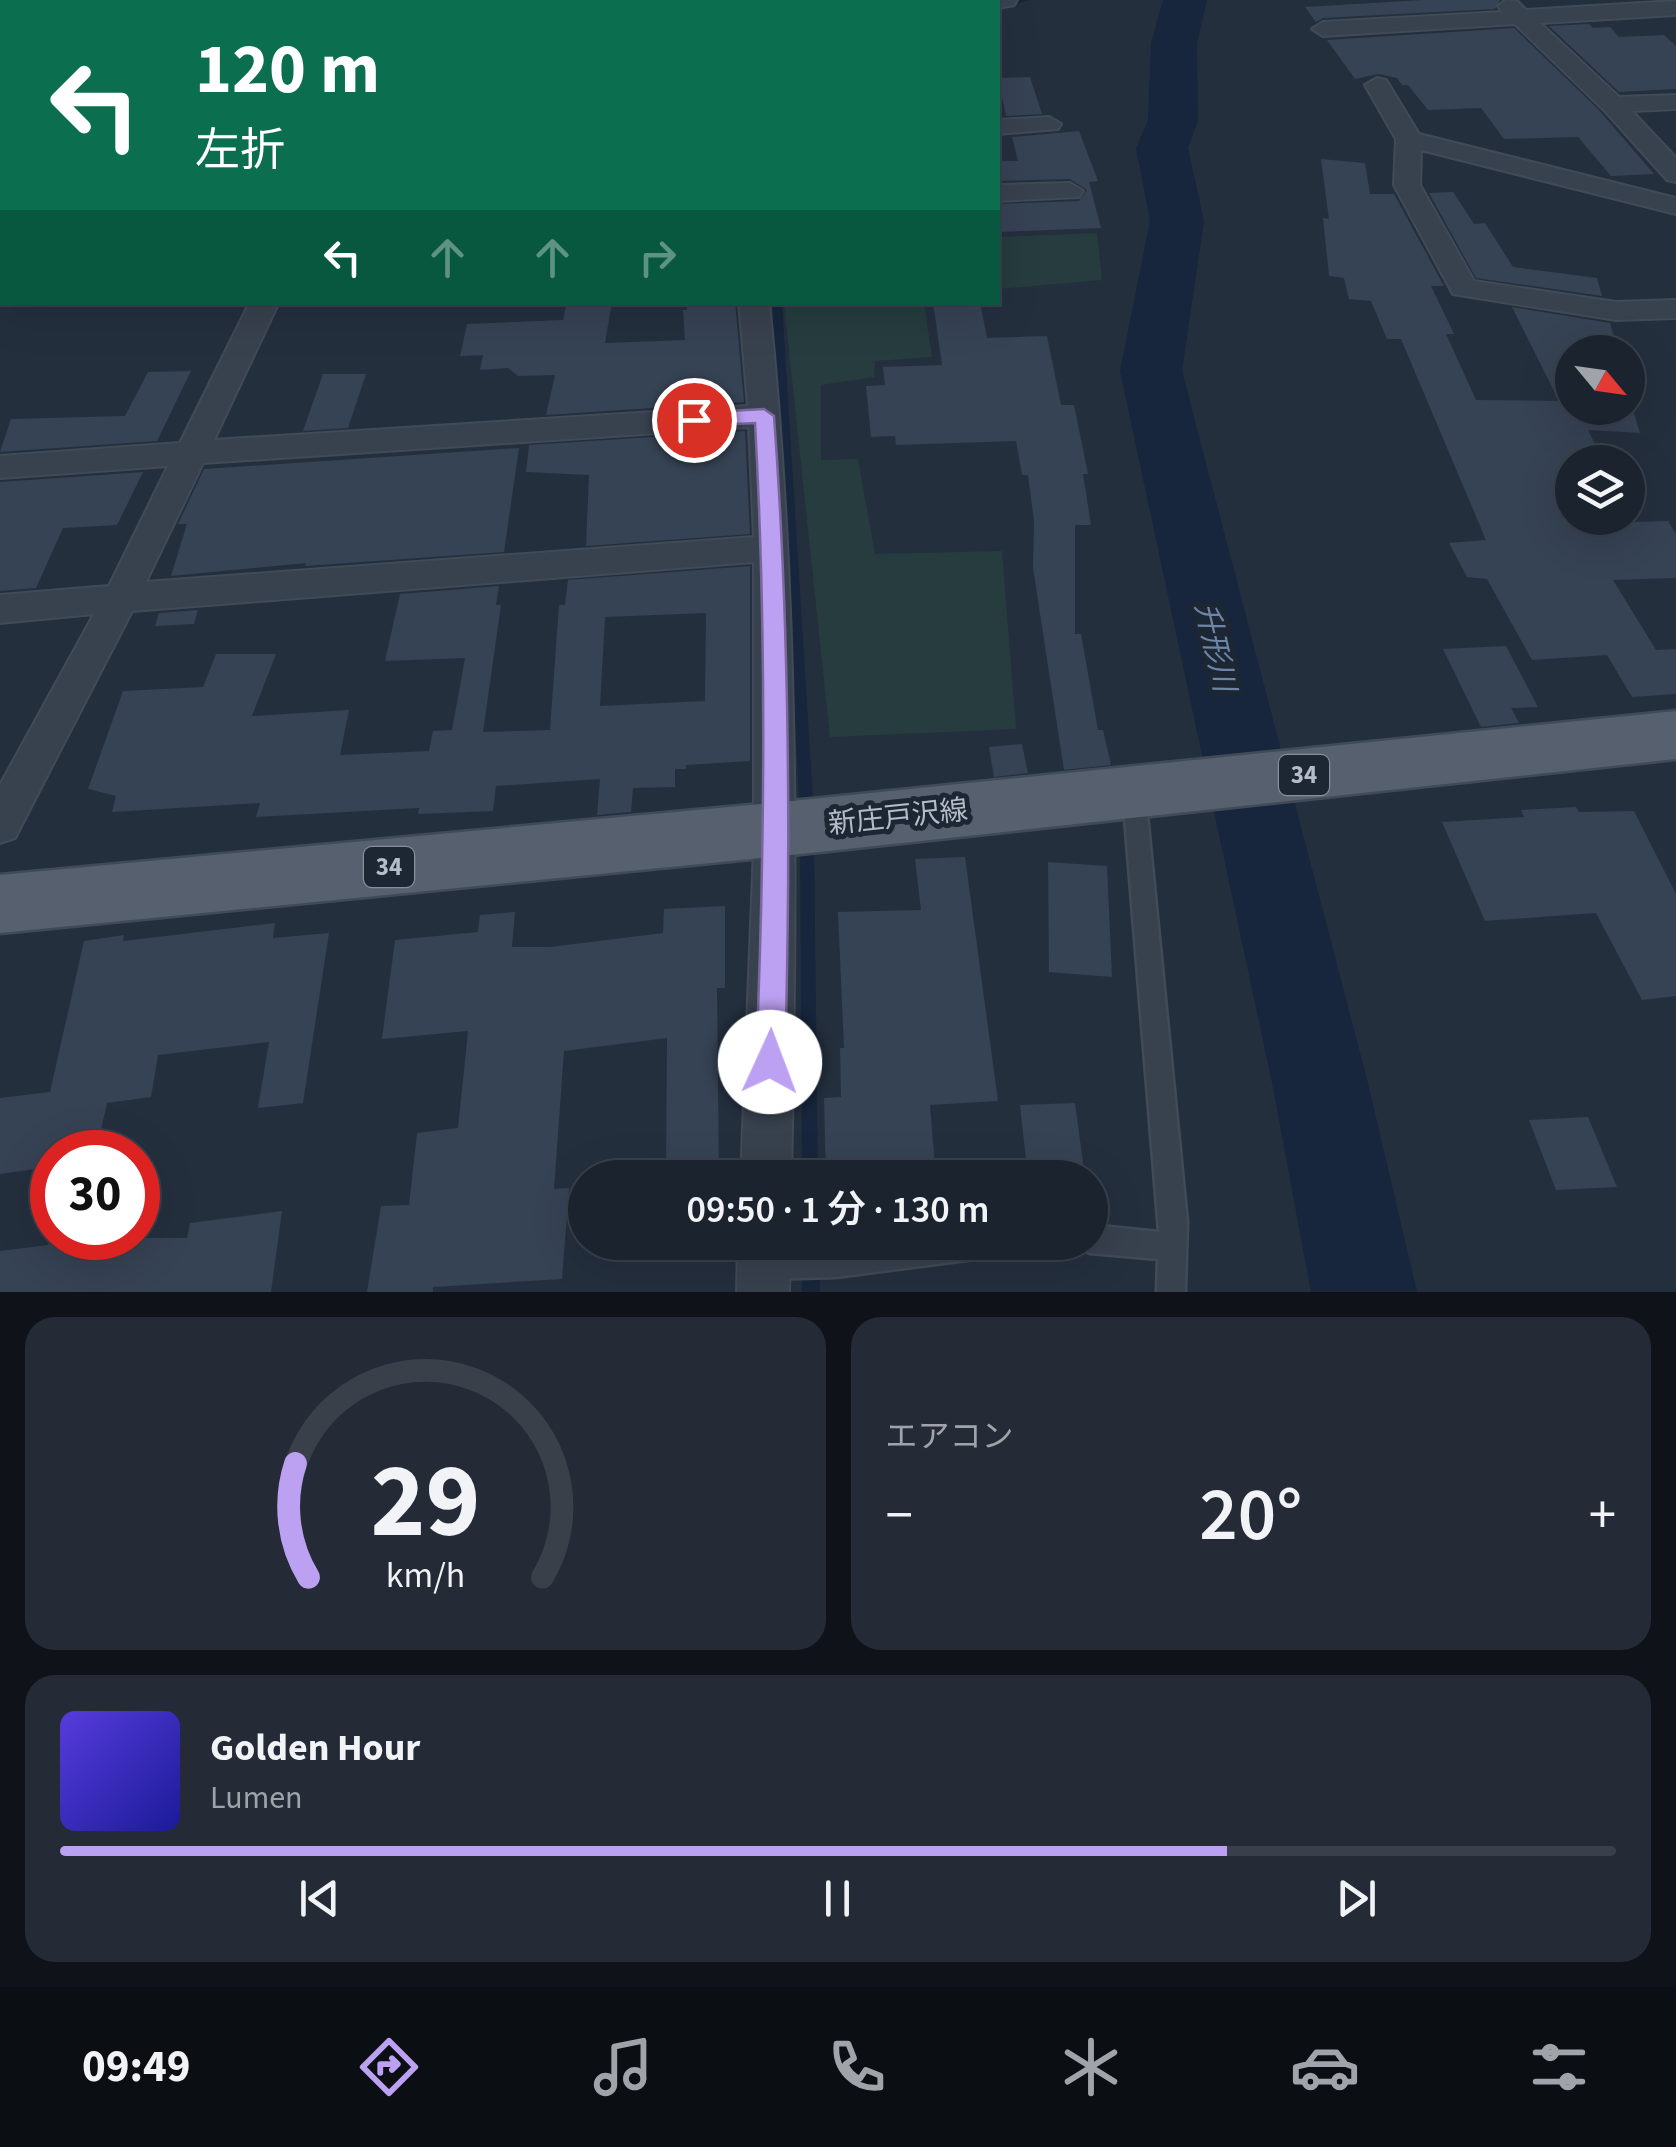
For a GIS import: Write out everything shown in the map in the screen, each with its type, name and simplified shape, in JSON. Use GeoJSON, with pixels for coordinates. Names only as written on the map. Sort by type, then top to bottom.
{"type":"FeatureCollection","features":[{"type":"Feature","properties":{"kind":"main road","name":"新庄戸沢線"},"geometry":{"type":"LineString","coordinates":[[0,904],[800,827],[1676,736]]}},
{"type":"Feature","properties":{"kind":"street"},"geometry":{"type":"LineString","coordinates":[[1511,8],[1613,105],[1676,174]]}},
{"type":"Feature","properties":{"kind":"street"},"geometry":{"type":"LineString","coordinates":[[1323,29],[1511,8],[1676,8]]}},
{"type":"Feature","properties":{"kind":"street"},"geometry":{"type":"LineString","coordinates":[[1376,85],[1409,140],[1407,185],[1462,288],[1616,311],[1676,309]]}},
{"type":"Feature","properties":{"kind":"street"},"geometry":{"type":"LineString","coordinates":[[1613,105],[1676,102]]}},
{"type":"Feature","properties":{"kind":"street"},"geometry":{"type":"LineString","coordinates":[[1000,128],[1049,124]]}},
{"type":"Feature","properties":{"kind":"street"},"geometry":{"type":"LineString","coordinates":[[1409,140],[1676,206]]}},
{"type":"Feature","properties":{"kind":"street"},"geometry":{"type":"LineString","coordinates":[[1000,194],[1070,191]]}},
{"type":"Feature","properties":{"kind":"street"},"geometry":{"type":"LineString","coordinates":[[0,825],[119,601],[263,305]]}},
{"type":"Feature","properties":{"kind":"street"},"geometry":{"type":"LineString","coordinates":[[754,305],[800,827],[768,1160]]}},
{"type":"Feature","properties":{"kind":"street"},"geometry":{"type":"LineString","coordinates":[[0,468],[518,429],[764,416]]}},
{"type":"Feature","properties":{"kind":"street"},"geometry":{"type":"LineString","coordinates":[[0,609],[322,580],[773,548]]}},
{"type":"Feature","properties":{"kind":"lane"},"geometry":{"type":"LineString","coordinates":[[1141,792],[1174,1222],[1171,1292]]}},
{"type":"Feature","properties":{"kind":"lane"},"geometry":{"type":"LineString","coordinates":[[1108,1241],[1172,1246]]}},
{"type":"Feature","properties":{"kind":"lane"},"geometry":{"type":"LineString","coordinates":[[763,1266],[859,1260]]}},
{"type":"Feature","properties":{"kind":"green space"},"geometry":{"type":"Polygon","coordinates":[[[1097,233],[1102,280],[1000,289],[1000,237],[1097,233]]]}},
{"type":"Feature","properties":{"kind":"green space"},"geometry":{"type":"Polygon","coordinates":[[[784,305],[924,305],[932,357],[875,361],[874,377],[821,385],[821,460],[858,459],[875,554],[1002,551],[1016,729],[830,737],[784,305]]]}},
{"type":"Feature","properties":{"kind":"building"},"geometry":{"type":"Polygon","coordinates":[[[1500,0],[1495,9],[1323,18],[1316,22],[1305,7],[1500,0]]]}},
{"type":"Feature","properties":{"kind":"building"},"geometry":{"type":"Polygon","coordinates":[[[1589,24],[1593,28],[1610,27],[1619,37],[1664,35],[1676,46],[1676,89],[1619,92],[1549,26],[1589,24]]]}},
{"type":"Feature","properties":{"kind":"building"},"geometry":{"type":"Polygon","coordinates":[[[1514,28],[1598,109],[1654,174],[1611,176],[1578,137],[1504,139],[1481,108],[1428,110],[1408,85],[1402,85],[1397,78],[1378,74],[1355,79],[1327,40],[1514,28]]]}},
{"type":"Feature","properties":{"kind":"building"},"geometry":{"type":"Polygon","coordinates":[[[1030,77],[1042,114],[1006,116],[1000,78],[1030,77]]]}},
{"type":"Feature","properties":{"kind":"building"},"geometry":{"type":"Polygon","coordinates":[[[1079,131],[1098,181],[1089,182],[1101,228],[1000,232],[1000,204],[1079,201],[1087,190],[1070,179],[1000,181],[1000,161],[1018,161],[1012,137],[1079,131]]]}},
{"type":"Feature","properties":{"kind":"building"},"geometry":{"type":"Polygon","coordinates":[[[1321,159],[1365,163],[1370,194],[1394,194],[1444,286],[1431,286],[1454,334],[1446,334],[1476,400],[1555,401],[1555,425],[1638,425],[1640,433],[1588,430],[1596,445],[1555,445],[1555,535],[1645,535],[1645,522],[1668,521],[1676,534],[1676,578],[1613,580],[1656,650],[1676,649],[1676,694],[1632,697],[1607,655],[1532,660],[1487,579],[1467,577],[1449,543],[1486,540],[1401,339],[1387,339],[1371,301],[1349,299],[1344,278],[1329,276],[1323,218],[1329,219],[1321,159]]]}},
{"type":"Feature","properties":{"kind":"building"},"geometry":{"type":"Polygon","coordinates":[[[1453,192],[1474,224],[1485,223],[1513,267],[1597,278],[1602,296],[1476,278],[1429,193],[1453,192]]]}},
{"type":"Feature","properties":{"kind":"building"},"geometry":{"type":"Polygon","coordinates":[[[566,305],[611,305],[605,343],[685,340],[683,310],[687,310],[687,305],[735,305],[744,402],[546,415],[555,375],[518,376],[508,368],[480,370],[483,355],[460,356],[467,324],[563,320],[566,305]]]}},
{"type":"Feature","properties":{"kind":"building"},"geometry":{"type":"Polygon","coordinates":[[[933,305],[981,305],[987,338],[1047,336],[1061,405],[1074,405],[1088,474],[1083,474],[1091,525],[1075,525],[1075,634],[1081,634],[1098,730],[1103,730],[1111,765],[1064,770],[1033,568],[1034,521],[1028,475],[1022,475],[1016,441],[896,445],[895,436],[871,437],[866,386],[885,385],[883,367],[942,365],[933,305]]]}},
{"type":"Feature","properties":{"kind":"building"},"geometry":{"type":"Polygon","coordinates":[[[1512,307],[1610,323],[1613,335],[1555,335],[1555,393],[1512,307]]]}},
{"type":"Feature","properties":{"kind":"building"},"geometry":{"type":"Polygon","coordinates":[[[191,371],[157,441],[0,452],[11,419],[125,416],[148,372],[191,371]]]}},
{"type":"Feature","properties":{"kind":"building"},"geometry":{"type":"Polygon","coordinates":[[[323,374],[366,374],[348,428],[303,431],[323,374]]]}},
{"type":"Feature","properties":{"kind":"building"},"geometry":{"type":"Polygon","coordinates":[[[745,431],[750,534],[586,546],[589,475],[526,472],[529,445],[745,431]]]}},
{"type":"Feature","properties":{"kind":"building"},"geometry":{"type":"Polygon","coordinates":[[[519,448],[504,552],[305,566],[306,563],[171,576],[187,524],[178,524],[204,469],[519,448]]]}},
{"type":"Feature","properties":{"kind":"building"},"geometry":{"type":"Polygon","coordinates":[[[143,472],[117,525],[63,528],[36,588],[0,591],[0,482],[143,472]]]}},
{"type":"Feature","properties":{"kind":"building"},"geometry":{"type":"Polygon","coordinates":[[[750,566],[750,761],[686,765],[686,769],[675,769],[675,787],[633,788],[631,812],[597,815],[600,779],[496,786],[493,811],[418,814],[419,808],[256,817],[260,803],[112,812],[116,796],[88,789],[123,691],[203,687],[216,654],[276,654],[252,716],[349,710],[340,755],[429,751],[433,731],[452,730],[465,658],[385,661],[400,594],[499,586],[496,605],[501,605],[483,732],[550,730],[559,605],[565,605],[568,580],[750,566]],[[706,613],[605,617],[600,706],[705,701],[706,613]]]}},
{"type":"Feature","properties":{"kind":"building"},"geometry":{"type":"Polygon","coordinates":[[[198,610],[194,624],[155,626],[159,613],[198,610]]]}},
{"type":"Feature","properties":{"kind":"building"},"geometry":{"type":"Polygon","coordinates":[[[1506,646],[1538,707],[1511,708],[1519,723],[1481,727],[1443,649],[1506,646]]]}},
{"type":"Feature","properties":{"kind":"building"},"geometry":{"type":"Polygon","coordinates":[[[1022,744],[1028,773],[994,777],[989,747],[1022,744]]]}},
{"type":"Feature","properties":{"kind":"building"},"geometry":{"type":"Polygon","coordinates":[[[1576,807],[1579,812],[1634,811],[1676,894],[1676,996],[1642,1000],[1596,913],[1485,921],[1442,822],[1524,817],[1521,810],[1576,807]]]}},
{"type":"Feature","properties":{"kind":"building"},"geometry":{"type":"Polygon","coordinates":[[[965,857],[998,1101],[930,1105],[935,1160],[826,1160],[824,1098],[841,1097],[840,1048],[844,1048],[838,912],[921,910],[915,859],[965,857]]]}},
{"type":"Feature","properties":{"kind":"building"},"geometry":{"type":"Polygon","coordinates":[[[1048,862],[1107,866],[1112,977],[1049,972],[1048,862]]]}},
{"type":"Feature","properties":{"kind":"building"},"geometry":{"type":"Polygon","coordinates":[[[725,906],[725,988],[717,988],[719,1160],[666,1160],[667,1038],[564,1051],[554,1189],[568,1188],[562,1279],[433,1287],[433,1292],[367,1292],[381,1206],[409,1205],[417,1133],[458,1128],[468,1031],[382,1039],[395,940],[478,932],[480,915],[515,912],[512,947],[550,947],[663,933],[664,909],[725,906]]]}},
{"type":"Feature","properties":{"kind":"building"},"geometry":{"type":"Polygon","coordinates":[[[275,923],[273,938],[329,933],[303,1103],[258,1108],[269,1042],[158,1055],[151,1097],[107,1103],[101,1130],[30,1130],[30,1170],[0,1174],[0,1098],[50,1092],[84,941],[124,935],[123,941],[275,923]]]}},
{"type":"Feature","properties":{"kind":"building"},"geometry":{"type":"Polygon","coordinates":[[[1075,1103],[1083,1160],[1026,1160],[1020,1105],[1075,1103]]]}},
{"type":"Feature","properties":{"kind":"building"},"geometry":{"type":"Polygon","coordinates":[[[1588,1117],[1617,1187],[1556,1190],[1529,1120],[1588,1117]]]}},
{"type":"Feature","properties":{"kind":"building"},"geometry":{"type":"Polygon","coordinates":[[[282,1211],[271,1292],[0,1292],[0,1251],[30,1247],[30,1260],[160,1260],[160,1238],[187,1238],[190,1223],[282,1211]]]}},
{"type":"Feature","properties":{"kind":"waterway"},"geometry":{"type":"LineString","coordinates":[[1000,6],[1026,0]]}},
{"type":"Feature","properties":{"kind":"waterway","name":"升形川"},"geometry":{"type":"LineString","coordinates":[[1185,0],[1174,43],[1173,120],[1162,148],[1177,221],[1151,371],[1320,1083],[1364,1292]]}},
{"type":"Feature","properties":{"kind":"waterway"},"geometry":{"type":"LineString","coordinates":[[777,305],[807,815]]}},
{"type":"Feature","properties":{"kind":"waterway"},"geometry":{"type":"LineString","coordinates":[[807,840],[810,1160]]}},
{"type":"Feature","properties":{"kind":"waterway"},"geometry":{"type":"LineString","coordinates":[[810,1260],[811,1292]]}},
{"type":"Feature","properties":{"kind":"route"},"geometry":{"type":"LineString","coordinates":[[694,420],[764,416],[773,548],[778,829],[770,1062]]}}]}
